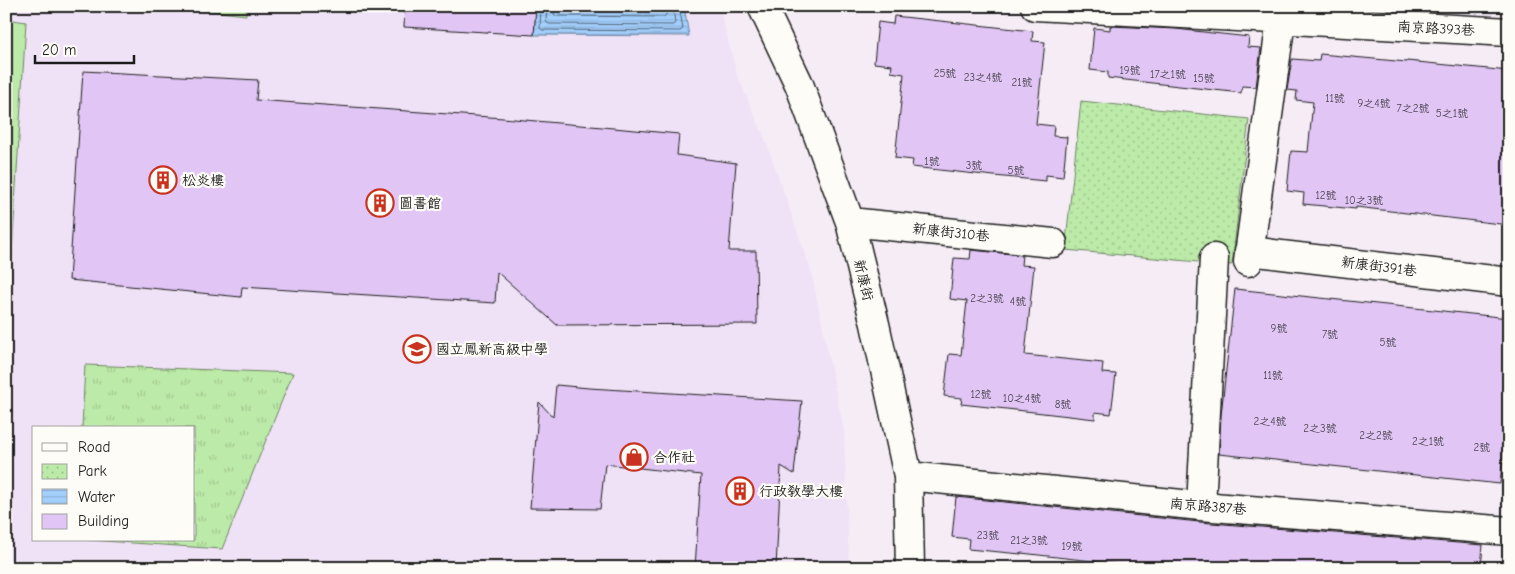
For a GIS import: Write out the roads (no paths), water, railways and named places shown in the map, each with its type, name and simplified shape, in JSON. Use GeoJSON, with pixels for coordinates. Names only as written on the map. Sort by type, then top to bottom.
{"type":"FeatureCollection","features":[{"type":"Feature","properties":{"kind":"street","name":"新康街"},"geometry":{"type":"LineString","coordinates":[[762,6],[799,84],[850,222],[875,324],[908,476],[910,568]]}},
{"type":"Feature","properties":{"kind":"street","name":"南京路393巷"},"geometry":{"type":"LineString","coordinates":[[1034,6],[1281,20],[1404,16],[1509,32]]}},
{"type":"Feature","properties":{"kind":"street","name":"新康街391巷"},"geometry":{"type":"LineString","coordinates":[[1281,20],[1249,256],[1509,282]]}},
{"type":"Feature","properties":{"kind":"street","name":"新康街310巷"},"geometry":{"type":"LineString","coordinates":[[850,222],[1052,242]]}},
{"type":"Feature","properties":{"kind":"street"},"geometry":{"type":"LineString","coordinates":[[1201,506],[1214,258]]}},
{"type":"Feature","properties":{"kind":"street","name":"南京路387巷"},"geometry":{"type":"LineString","coordinates":[[908,476],[1201,506],[1509,531]]}},
{"type":"Feature","properties":{"kind":"water"},"geometry":{"type":"Polygon","coordinates":[[[536,6],[684,6],[689,36],[534,35],[536,6]]]}},
{"type":"Feature","properties":{"kind":"place","name":"松炎樓"},"geometry":{"type":"Point","coordinates":[163,180]}},
{"type":"Feature","properties":{"kind":"place","name":"圖書館"},"geometry":{"type":"Point","coordinates":[380,203]}},
{"type":"Feature","properties":{"kind":"place","name":"國立鳳新高級中學"},"geometry":{"type":"Point","coordinates":[417,349]}},
{"type":"Feature","properties":{"kind":"place","name":"合作社"},"geometry":{"type":"Point","coordinates":[634,457]}},
{"type":"Feature","properties":{"kind":"place","name":"行政教學大樓"},"geometry":{"type":"Point","coordinates":[740,491]}}]}
